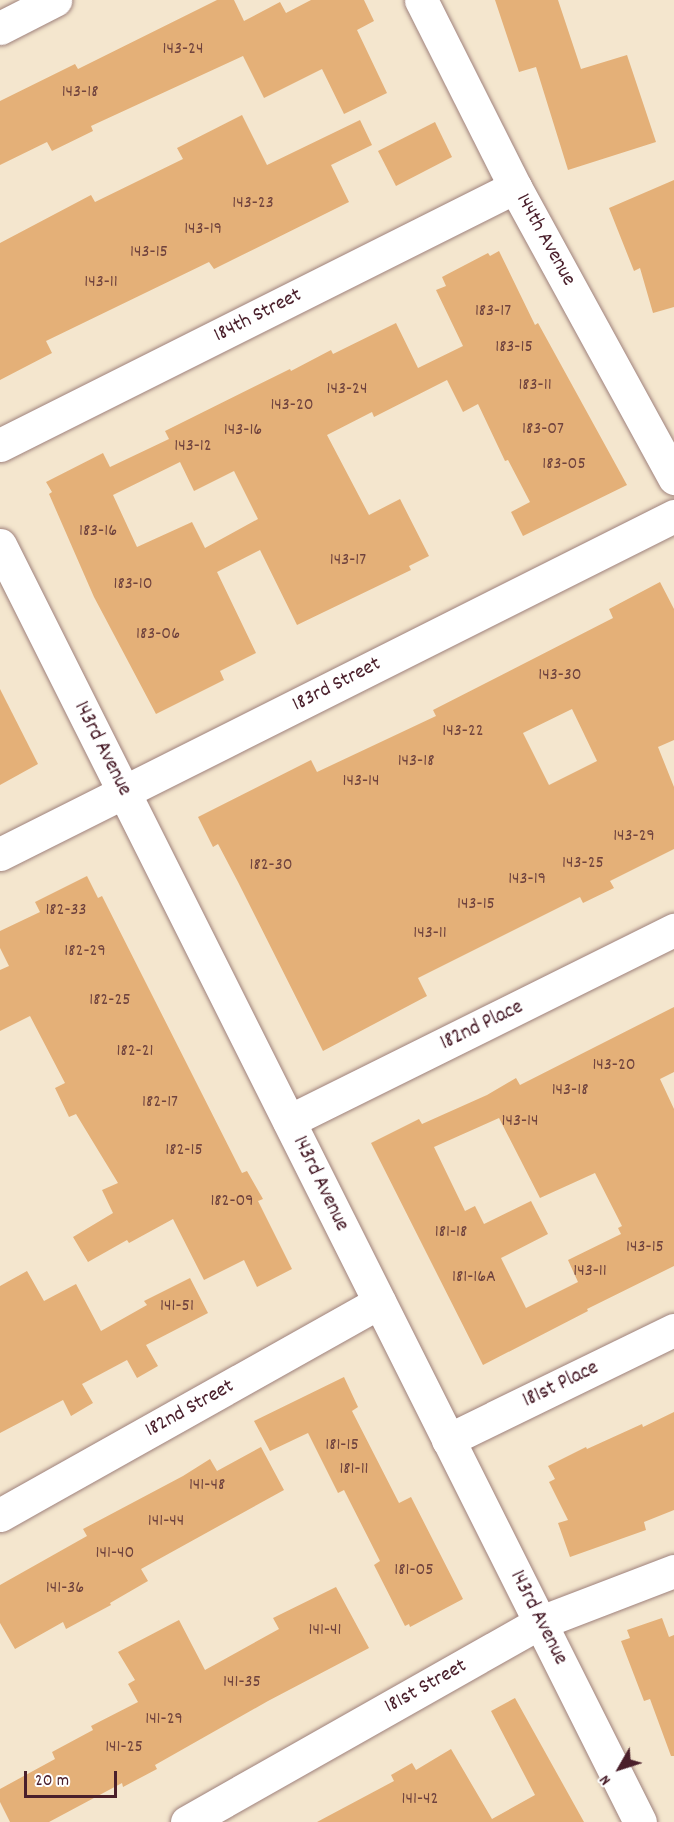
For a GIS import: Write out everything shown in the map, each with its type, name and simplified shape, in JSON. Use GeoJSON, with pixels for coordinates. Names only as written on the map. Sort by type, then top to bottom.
{"type":"FeatureCollection","features":[{"type":"Feature","properties":{"kind":"street"},"geometry":{"type":"LineString","coordinates":[[0,27],[55,0]]}},
{"type":"Feature","properties":{"kind":"street","name":"144th Avenue"},"geometry":{"type":"LineString","coordinates":[[421,0],[515,187],[674,478]]}},
{"type":"Feature","properties":{"kind":"street","name":"184th Street"},"geometry":{"type":"LineString","coordinates":[[0,445],[515,187]]}},
{"type":"Feature","properties":{"kind":"street","name":"183rd Street"},"geometry":{"type":"LineString","coordinates":[[0,854],[674,516]]}},
{"type":"Feature","properties":{"kind":"street","name":"143rd Avenue"},"geometry":{"type":"LineString","coordinates":[[0,545],[640,1822]]}},
{"type":"Feature","properties":{"kind":"street","name":"182nd Place"},"geometry":{"type":"LineString","coordinates":[[289,1121],[674,930]]}},
{"type":"Feature","properties":{"kind":"street","name":"182nd Street"},"geometry":{"type":"LineString","coordinates":[[0,1515],[379,1302]]}},
{"type":"Feature","properties":{"kind":"street","name":"181st Place"},"geometry":{"type":"LineString","coordinates":[[448,1440],[674,1330]]}},
{"type":"Feature","properties":{"kind":"street","name":"181st Street"},"geometry":{"type":"LineString","coordinates":[[187,1822],[541,1622],[674,1571]]}},
{"type":"Feature","properties":{"kind":"building"},"geometry":{"type":"Polygon","coordinates":[[[217,0],[234,0],[244,21],[280,2],[286,13],[311,0],[364,0],[374,21],[357,30],[387,93],[344,114],[322,69],[264,98],[243,56],[91,126],[93,131],[52,151],[47,142],[0,165],[0,101],[75,64],[78,69],[217,0]]]}},
{"type":"Feature","properties":{"kind":"building"},"geometry":{"type":"Polygon","coordinates":[[[495,0],[558,0],[581,69],[627,55],[656,142],[568,170],[536,67],[519,72],[495,0]]]}},
{"type":"Feature","properties":{"kind":"building"},"geometry":{"type":"Polygon","coordinates":[[[242,115],[267,165],[360,120],[372,145],[331,165],[349,202],[214,269],[209,262],[46,341],[52,353],[0,380],[0,243],[91,195],[95,202],[183,159],[177,148],[242,115]]]}},
{"type":"Feature","properties":{"kind":"building"},"geometry":{"type":"Polygon","coordinates":[[[435,122],[452,157],[396,186],[378,151],[435,122]]]}},
{"type":"Feature","properties":{"kind":"building"},"geometry":{"type":"Polygon","coordinates":[[[674,180],[674,307],[653,313],[640,268],[634,271],[609,208],[674,180]]]}},
{"type":"Feature","properties":{"kind":"building"},"geometry":{"type":"Polygon","coordinates":[[[499,251],[535,325],[538,323],[627,485],[523,536],[511,512],[530,502],[508,460],[505,461],[478,404],[463,412],[447,380],[374,417],[372,412],[327,435],[369,515],[400,499],[429,556],[409,566],[411,570],[297,625],[260,550],[217,572],[256,653],[220,671],[224,680],[156,714],[94,597],[49,494],[52,492],[46,482],[103,453],[110,467],[169,439],[165,431],[290,369],[291,371],[331,350],[333,354],[396,323],[418,368],[463,346],[436,290],[446,286],[442,277],[488,253],[490,256],[499,251]],[[180,462],[113,495],[137,547],[192,522],[205,548],[258,519],[234,471],[194,491],[180,462]]]}},
{"type":"Feature","properties":{"kind":"building"},"geometry":{"type":"Polygon","coordinates":[[[660,582],[674,609],[674,740],[658,747],[674,787],[674,849],[610,881],[614,888],[583,903],[580,897],[418,978],[427,996],[323,1051],[218,844],[213,847],[198,817],[311,760],[317,772],[436,716],[433,710],[613,618],[609,609],[660,582]],[[572,709],[523,733],[549,785],[597,761],[572,709]]]}},
{"type":"Feature","properties":{"kind":"building"},"geometry":{"type":"Polygon","coordinates":[[[0,689],[38,764],[0,785],[0,689]]]}},
{"type":"Feature","properties":{"kind":"building"},"geometry":{"type":"Polygon","coordinates":[[[87,876],[98,898],[102,896],[242,1173],[247,1171],[263,1199],[258,1201],[292,1269],[257,1287],[244,1260],[204,1280],[173,1219],[129,1243],[127,1240],[88,1262],[73,1237],[113,1213],[102,1190],[118,1183],[76,1114],[69,1117],[55,1088],[65,1083],[30,1016],[0,1031],[0,970],[9,966],[0,948],[0,931],[40,912],[35,902],[87,876]]]}},
{"type":"Feature","properties":{"kind":"building"},"geometry":{"type":"Polygon","coordinates":[[[674,1007],[674,1072],[660,1079],[674,1109],[674,1266],[587,1309],[588,1311],[483,1365],[371,1143],[419,1119],[422,1124],[487,1095],[516,1078],[520,1085],[674,1007]],[[499,1118],[434,1147],[465,1211],[475,1206],[484,1224],[531,1201],[548,1234],[501,1258],[526,1308],[578,1282],[568,1260],[621,1234],[618,1228],[622,1226],[595,1173],[540,1198],[499,1118]]]}},
{"type":"Feature","properties":{"kind":"building"},"geometry":{"type":"Polygon","coordinates":[[[27,1271],[44,1301],[76,1284],[101,1331],[147,1305],[144,1301],[190,1278],[208,1313],[146,1345],[158,1366],[137,1378],[127,1360],[82,1384],[93,1403],[71,1416],[63,1400],[0,1433],[0,1286],[27,1271]]]}},
{"type":"Feature","properties":{"kind":"building"},"geometry":{"type":"Polygon","coordinates":[[[344,1377],[358,1407],[352,1411],[399,1503],[411,1497],[463,1599],[410,1627],[409,1624],[405,1626],[374,1565],[380,1561],[344,1490],[338,1493],[308,1433],[270,1451],[254,1421],[344,1377]]]}},
{"type":"Feature","properties":{"kind":"building"},"geometry":{"type":"Polygon","coordinates":[[[674,1412],[674,1510],[644,1522],[646,1530],[570,1557],[558,1523],[568,1520],[549,1482],[555,1479],[548,1466],[586,1447],[587,1449],[642,1424],[643,1427],[674,1412]]]}},
{"type":"Feature","properties":{"kind":"building"},"geometry":{"type":"Polygon","coordinates":[[[261,1447],[284,1490],[141,1569],[148,1581],[110,1603],[111,1605],[66,1629],[63,1622],[15,1649],[0,1623],[0,1585],[87,1536],[83,1529],[183,1476],[210,1459],[217,1471],[261,1447]]]}},
{"type":"Feature","properties":{"kind":"building"},"geometry":{"type":"Polygon","coordinates":[[[336,1587],[369,1648],[268,1701],[155,1765],[157,1769],[123,1787],[122,1783],[49,1822],[10,1822],[0,1802],[0,1789],[55,1759],[52,1752],[93,1730],[91,1726],[138,1702],[128,1684],[135,1680],[118,1652],[179,1620],[205,1670],[279,1629],[273,1618],[336,1587]]]}},
{"type":"Feature","properties":{"kind":"building"},"geometry":{"type":"Polygon","coordinates":[[[662,1618],[669,1637],[674,1635],[674,1756],[671,1756],[650,1699],[644,1701],[621,1641],[630,1638],[627,1630],[662,1618]]]}},
{"type":"Feature","properties":{"kind":"building"},"geometry":{"type":"Polygon","coordinates":[[[515,1698],[584,1822],[317,1822],[394,1781],[391,1775],[412,1763],[416,1770],[451,1749],[492,1819],[535,1795],[491,1711],[515,1698]]]}}]}
